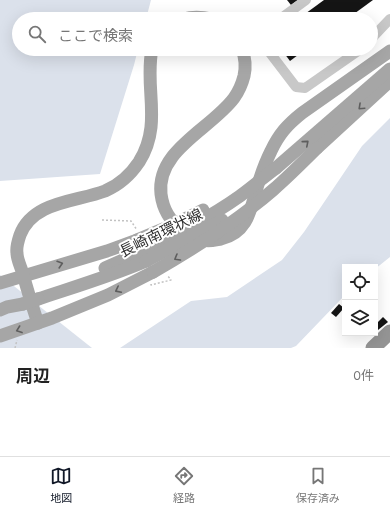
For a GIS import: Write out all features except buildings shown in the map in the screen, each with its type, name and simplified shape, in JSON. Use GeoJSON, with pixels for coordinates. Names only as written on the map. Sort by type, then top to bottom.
{"type":"FeatureCollection","features":[{"type":"Feature","properties":{"kind":"highway"},"geometry":{"type":"LineString","coordinates":[[373,348],[390,332]]}},
{"type":"Feature","properties":{"kind":"main road"},"geometry":{"type":"LineString","coordinates":[[243,56],[245,70],[241,85],[234,97],[223,111],[181,147],[168,163],[163,175],[160,189],[165,211],[173,222],[184,233],[206,241],[220,239],[231,235],[241,228],[248,218],[254,202],[256,190],[270,152],[279,136],[289,124],[302,113],[390,51]]}},
{"type":"Feature","properties":{"kind":"main road"},"geometry":{"type":"LineString","coordinates":[[38,323],[17,254],[18,241],[22,229],[31,218],[42,210],[107,190],[120,182],[139,162],[146,149],[151,130],[152,111],[149,69],[151,56]]}},
{"type":"Feature","properties":{"kind":"main road"},"geometry":{"type":"LineString","coordinates":[[0,283],[107,251],[142,251],[168,227],[202,211],[261,174],[276,168],[390,69]]}},
{"type":"Feature","properties":{"kind":"main road"},"geometry":{"type":"LineString","coordinates":[[0,336],[52,318],[108,295],[153,272],[213,236],[238,219],[274,190],[390,81]]}},
{"type":"Feature","properties":{"kind":"main road","name":"長崎南環状線"},"geometry":{"type":"LineString","coordinates":[[4,309],[126,269],[142,251],[210,228],[243,207],[317,148]]}},
{"type":"Feature","properties":{"kind":"lane"},"geometry":{"type":"LineString","coordinates":[[290,12],[306,0]]}},
{"type":"Feature","properties":{"kind":"lane"},"geometry":{"type":"LineString","coordinates":[[378,32],[390,19]]}},
{"type":"Feature","properties":{"kind":"lane"},"geometry":{"type":"LineString","coordinates":[[272,56],[296,87],[305,88],[351,56]]}},
{"type":"Feature","properties":{"kind":"path"},"geometry":{"type":"LineString","coordinates":[[15,348],[18,336]]}},
{"type":"Feature","properties":{"kind":"shaded area"},"geometry":{"type":"Polygon","coordinates":[[[0,0],[151,0],[148,12],[12,12],[12,56],[136,56],[100,174],[0,181],[0,0]]]}},
{"type":"Feature","properties":{"kind":"shaded area"},"geometry":{"type":"Polygon","coordinates":[[[390,118],[390,257],[378,267],[378,264],[342,264],[342,298],[296,346],[291,348],[120,348],[191,301],[227,297],[282,260],[304,232],[362,146],[390,118]]]}},
{"type":"Feature","properties":{"kind":"shaded area"},"geometry":{"type":"Polygon","coordinates":[[[0,275],[92,348],[0,348],[0,275]]]}}]}
